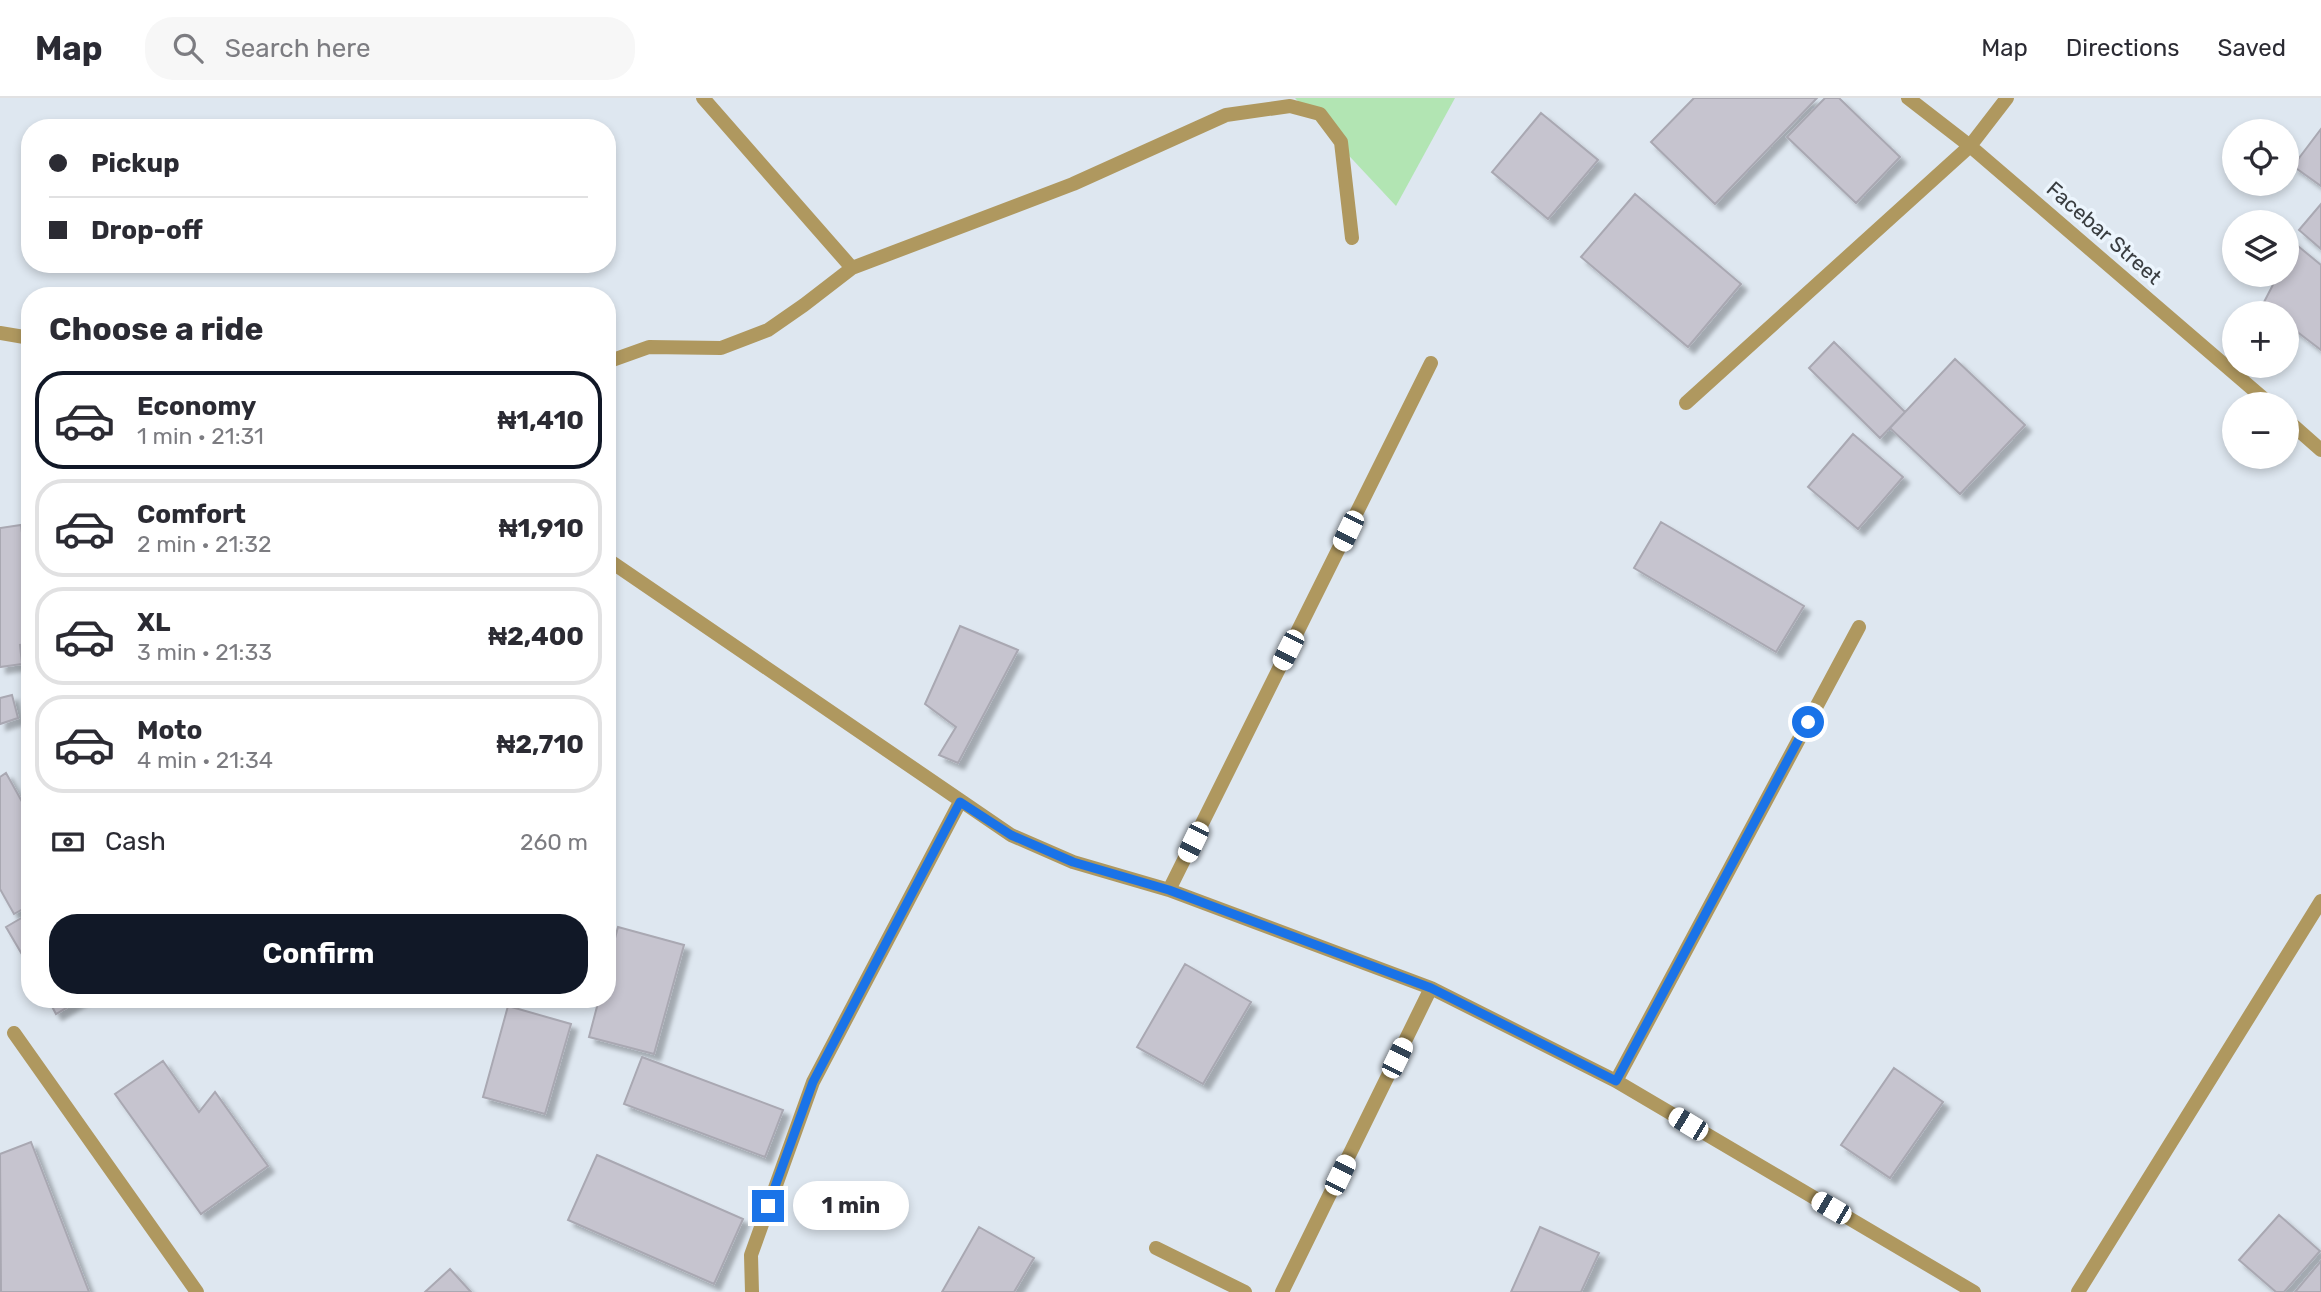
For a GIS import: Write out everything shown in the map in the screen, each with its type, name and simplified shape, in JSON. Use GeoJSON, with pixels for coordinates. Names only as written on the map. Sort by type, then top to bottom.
{"type":"FeatureCollection","features":[{"type":"Feature","properties":{"kind":"street"},"geometry":{"type":"LineString","coordinates":[[703,98],[852,268]]}},
{"type":"Feature","properties":{"kind":"street","name":"Facebar Street"},"geometry":{"type":"LineString","coordinates":[[1908,98],[1970,146],[2256,392]]}},
{"type":"Feature","properties":{"kind":"street"},"geometry":{"type":"LineString","coordinates":[[1686,403],[1970,146],[2007,98]]}},
{"type":"Feature","properties":{"kind":"street"},"geometry":{"type":"LineString","coordinates":[[616,359],[649,346],[721,348],[768,330],[852,268],[1073,184],[1226,114],[1290,106],[1320,114],[1341,142],[1352,238]]}},
{"type":"Feature","properties":{"kind":"street"},"geometry":{"type":"LineString","coordinates":[[0,333],[21,336]]}},
{"type":"Feature","properties":{"kind":"street"},"geometry":{"type":"LineString","coordinates":[[1169,890],[1431,363]]}},
{"type":"Feature","properties":{"kind":"street"},"geometry":{"type":"LineString","coordinates":[[2299,431],[2321,450]]}},
{"type":"Feature","properties":{"kind":"street"},"geometry":{"type":"LineString","coordinates":[[616,565],[1011,835],[1073,862],[1169,890],[1431,988],[1616,1081],[1974,1292]]}},
{"type":"Feature","properties":{"kind":"street"},"geometry":{"type":"LineString","coordinates":[[1616,1081],[1859,626]]}},
{"type":"Feature","properties":{"kind":"street"},"geometry":{"type":"LineString","coordinates":[[752,1292],[751,1255],[813,1082],[960,802]]}},
{"type":"Feature","properties":{"kind":"street"},"geometry":{"type":"LineString","coordinates":[[2078,1292],[2321,901]]}},
{"type":"Feature","properties":{"kind":"street"},"geometry":{"type":"LineString","coordinates":[[1282,1292],[1431,988]]}},
{"type":"Feature","properties":{"kind":"street"},"geometry":{"type":"LineString","coordinates":[[14,1033],[197,1292]]}},
{"type":"Feature","properties":{"kind":"street"},"geometry":{"type":"LineString","coordinates":[[1156,1248],[1245,1292]]}},
{"type":"Feature","properties":{"kind":"green space"},"geometry":{"type":"Polygon","coordinates":[[[1295,98],[1455,98],[1396,206],[1295,98]]]}},
{"type":"Feature","properties":{"kind":"building"},"geometry":{"type":"Polygon","coordinates":[[[1694,98],[1817,98],[1715,204],[1651,142],[1694,98]]]}},
{"type":"Feature","properties":{"kind":"building"},"geometry":{"type":"Polygon","coordinates":[[[1825,98],[1839,98],[1900,157],[1856,203],[1787,137],[1825,98]]]}},
{"type":"Feature","properties":{"kind":"building"},"geometry":{"type":"Polygon","coordinates":[[[1541,113],[1598,160],[1548,219],[1492,172],[1541,113]]]}},
{"type":"Feature","properties":{"kind":"building"},"geometry":{"type":"Polygon","coordinates":[[[2321,129],[2321,186],[2299,170],[2299,158],[2321,129]]]}},
{"type":"Feature","properties":{"kind":"building"},"geometry":{"type":"Polygon","coordinates":[[[1635,194],[1741,284],[1688,347],[1581,257],[1635,194]]]}},
{"type":"Feature","properties":{"kind":"building"},"geometry":{"type":"Polygon","coordinates":[[[2321,204],[2321,249],[2299,230],[2321,204]]]}},
{"type":"Feature","properties":{"kind":"building"},"geometry":{"type":"Polygon","coordinates":[[[2299,247],[2321,265],[2321,350],[2299,333],[2299,301],[2265,301],[2272,287],[2299,287],[2299,247]]]}},
{"type":"Feature","properties":{"kind":"building"},"geometry":{"type":"Polygon","coordinates":[[[1834,342],[1905,412],[1880,438],[1809,368],[1834,342]]]}},
{"type":"Feature","properties":{"kind":"building"},"geometry":{"type":"Polygon","coordinates":[[[1955,359],[2025,425],[1960,494],[1890,428],[1955,359]]]}},
{"type":"Feature","properties":{"kind":"building"},"geometry":{"type":"Polygon","coordinates":[[[1853,434],[1903,477],[1858,529],[1808,487],[1853,434]]]}},
{"type":"Feature","properties":{"kind":"building"},"geometry":{"type":"Polygon","coordinates":[[[1661,522],[1804,606],[1776,652],[1634,568],[1661,522]]]}},
{"type":"Feature","properties":{"kind":"building"},"geometry":{"type":"Polygon","coordinates":[[[21,525],[21,664],[0,667],[0,528],[21,525]]]}},
{"type":"Feature","properties":{"kind":"building"},"geometry":{"type":"Polygon","coordinates":[[[960,626],[1018,650],[958,763],[939,755],[956,727],[925,704],[960,626]]]}},
{"type":"Feature","properties":{"kind":"building"},"geometry":{"type":"Polygon","coordinates":[[[12,695],[18,718],[0,724],[0,698],[12,695]]]}},
{"type":"Feature","properties":{"kind":"building"},"geometry":{"type":"Polygon","coordinates":[[[6,773],[21,800],[21,910],[14,914],[0,889],[0,777],[6,773]]]}},
{"type":"Feature","properties":{"kind":"building"},"geometry":{"type":"Polygon","coordinates":[[[21,918],[21,953],[6,927],[21,918]]]}},
{"type":"Feature","properties":{"kind":"building"},"geometry":{"type":"Polygon","coordinates":[[[618,927],[684,945],[654,1054],[589,1037],[597,1008],[616,1008],[618,927]]]}},
{"type":"Feature","properties":{"kind":"building"},"geometry":{"type":"Polygon","coordinates":[[[1185,964],[1251,1002],[1203,1084],[1137,1047],[1185,964]]]}},
{"type":"Feature","properties":{"kind":"building"},"geometry":{"type":"Polygon","coordinates":[[[53,1008],[66,1008],[56,1014],[53,1008]]]}},
{"type":"Feature","properties":{"kind":"building"},"geometry":{"type":"Polygon","coordinates":[[[507,1008],[571,1024],[545,1114],[483,1097],[507,1008]]]}},
{"type":"Feature","properties":{"kind":"building"},"geometry":{"type":"Polygon","coordinates":[[[642,1057],[783,1110],[765,1157],[624,1104],[642,1057]]]}},
{"type":"Feature","properties":{"kind":"building"},"geometry":{"type":"Polygon","coordinates":[[[163,1061],[199,1112],[215,1092],[268,1166],[201,1214],[115,1094],[163,1061]]]}},
{"type":"Feature","properties":{"kind":"building"},"geometry":{"type":"Polygon","coordinates":[[[1894,1068],[1943,1102],[1890,1178],[1841,1145],[1894,1068]]]}},
{"type":"Feature","properties":{"kind":"building"},"geometry":{"type":"Polygon","coordinates":[[[31,1142],[89,1292],[1,1292],[0,1154],[31,1142]]]}},
{"type":"Feature","properties":{"kind":"building"},"geometry":{"type":"Polygon","coordinates":[[[597,1155],[743,1219],[714,1284],[568,1220],[597,1155]]]}},
{"type":"Feature","properties":{"kind":"building"},"geometry":{"type":"Polygon","coordinates":[[[2279,1215],[2320,1251],[2284,1292],[2276,1292],[2239,1260],[2279,1215]]]}},
{"type":"Feature","properties":{"kind":"building"},"geometry":{"type":"Polygon","coordinates":[[[979,1227],[1034,1258],[1014,1292],[942,1292],[979,1227]]]}},
{"type":"Feature","properties":{"kind":"building"},"geometry":{"type":"Polygon","coordinates":[[[1540,1227],[1599,1253],[1581,1292],[1511,1292],[1540,1227]]]}},
{"type":"Feature","properties":{"kind":"building"},"geometry":{"type":"Polygon","coordinates":[[[2321,1261],[2321,1292],[2295,1292],[2321,1261]]]}},
{"type":"Feature","properties":{"kind":"building"},"geometry":{"type":"Polygon","coordinates":[[[450,1269],[471,1292],[425,1292],[450,1269]]]}},
{"type":"Feature","properties":{"kind":"route"},"geometry":{"type":"LineString","coordinates":[[768,1206],[813,1082],[960,802],[1011,835],[1073,862],[1169,890],[1431,988],[1616,1081],[1808,722]]}}]}
